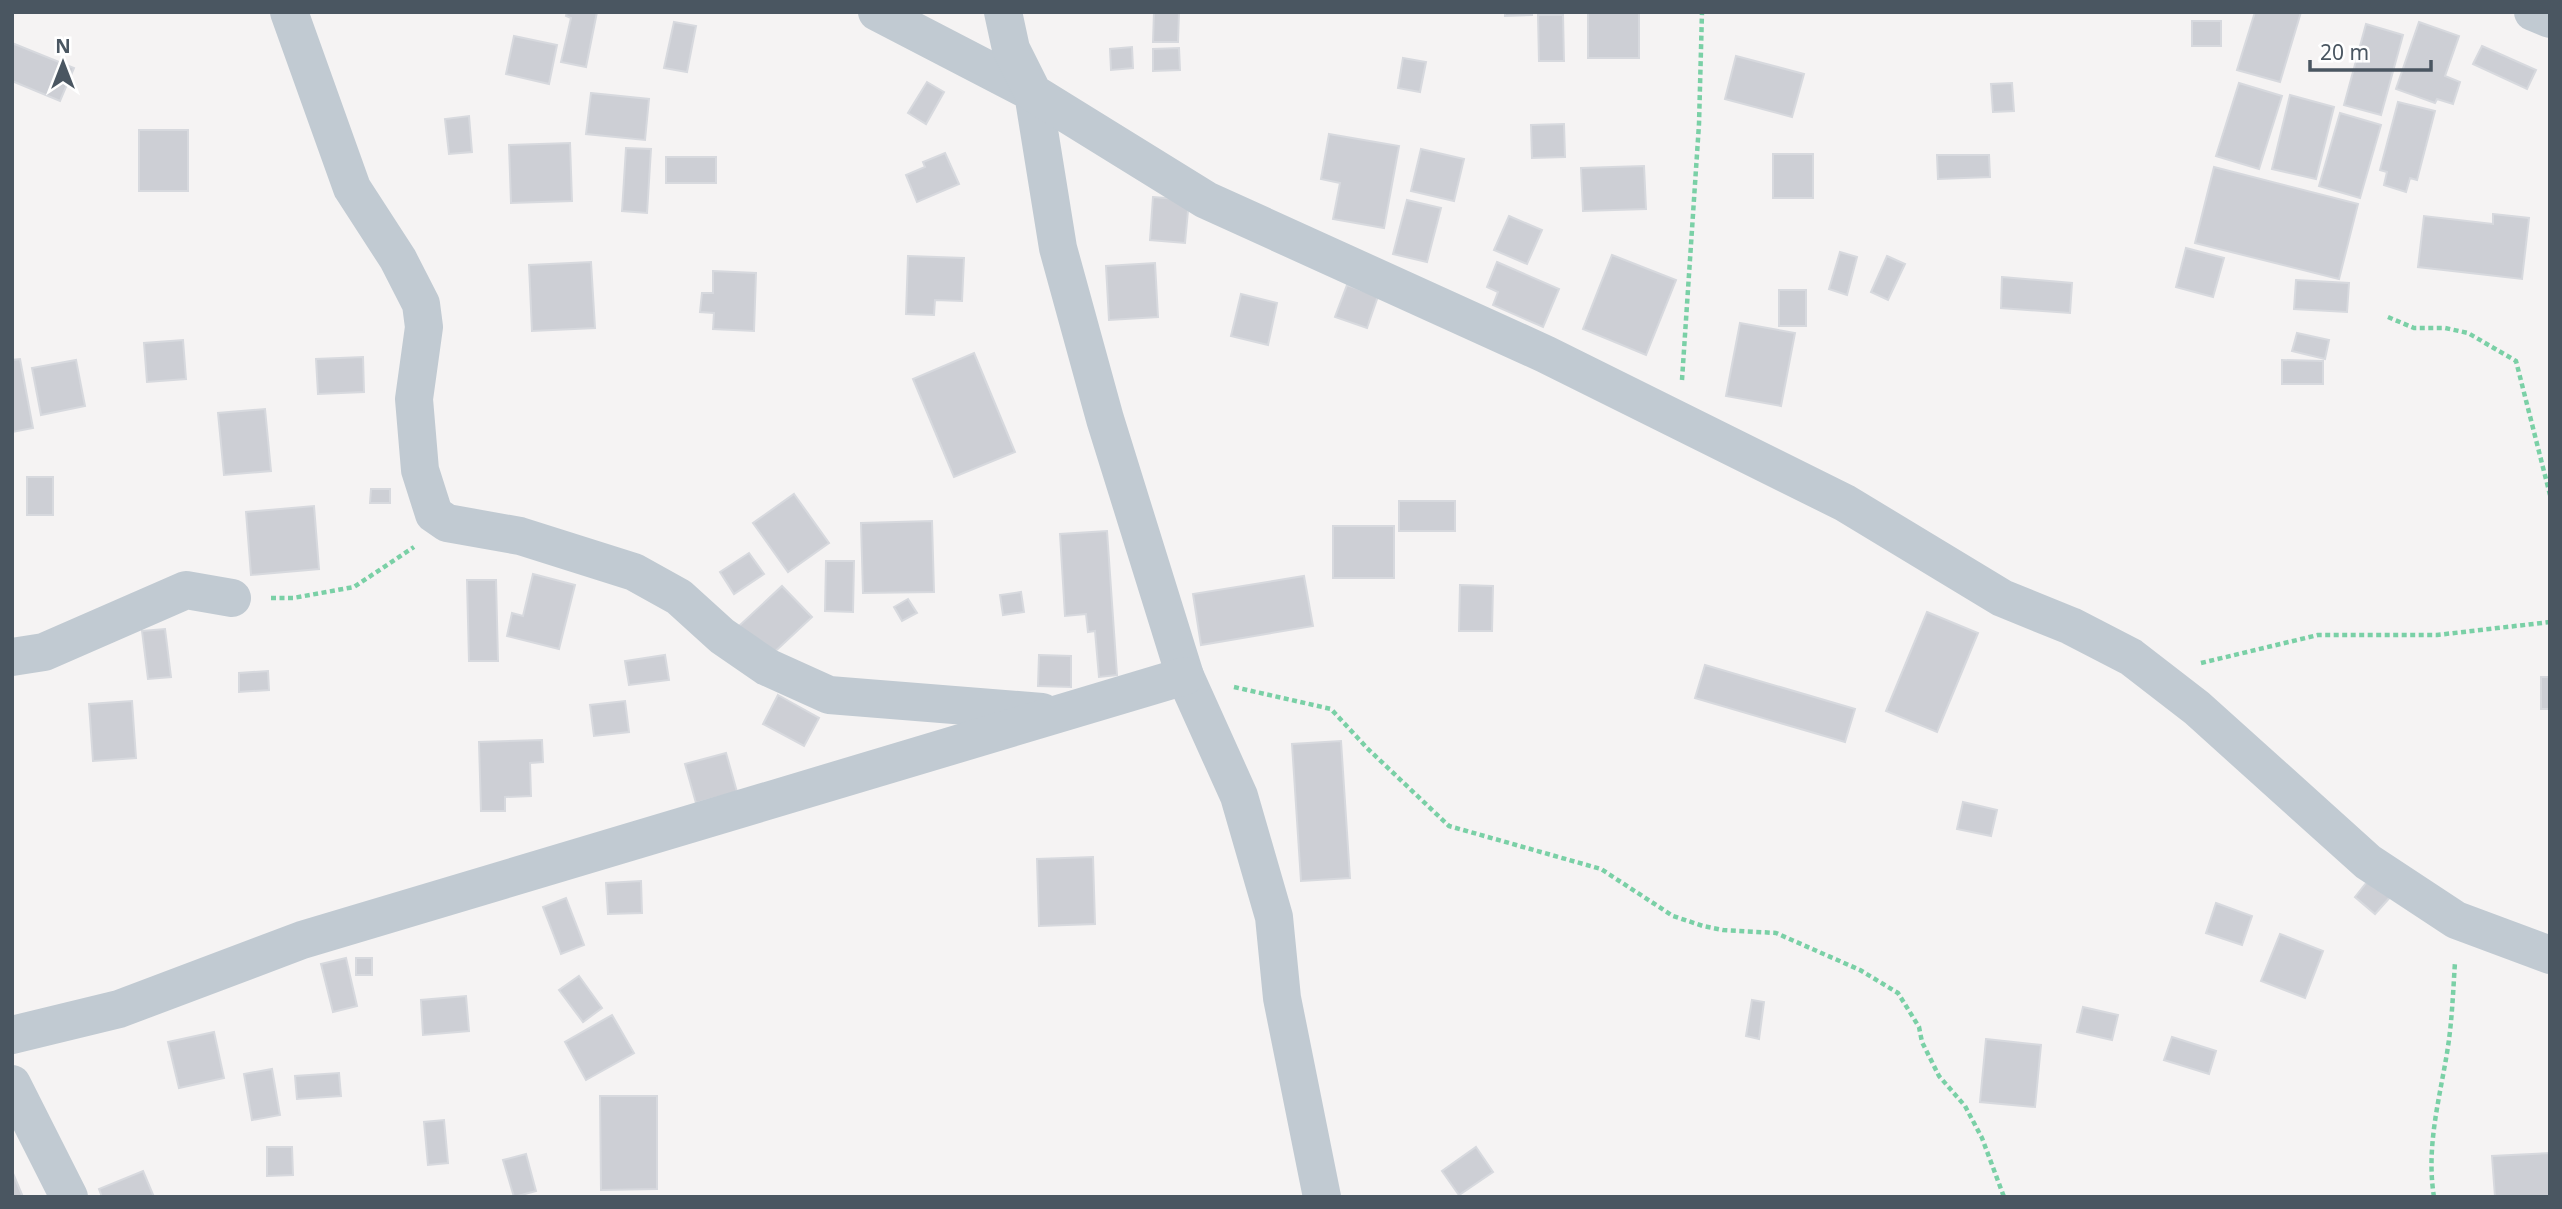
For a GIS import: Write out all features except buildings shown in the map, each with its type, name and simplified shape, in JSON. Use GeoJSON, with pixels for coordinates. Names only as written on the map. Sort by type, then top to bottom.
{"type":"FeatureCollection","features":[{"type":"Feature","properties":{"kind":"street"},"geometry":{"type":"LineString","coordinates":[[289,12],[352,188],[398,259],[421,304],[424,327],[414,399],[420,470],[434,514],[447,523],[520,536],[634,572],[679,597],[722,636],[767,667],[829,695],[1066,713]]}},
{"type":"Feature","properties":{"kind":"street"},"geometry":{"type":"LineString","coordinates":[[877,12],[1034,93],[1206,200],[1467,317],[1845,503],[1976,584],[2131,657],[2197,708],[2368,862],[2456,920],[2550,955]]}},
{"type":"Feature","properties":{"kind":"street"},"geometry":{"type":"LineString","coordinates":[[1003,12],[1011,49],[1034,93],[1058,248],[1105,419],[1185,676],[1239,796],[1274,917],[1282,998],[1322,1197]]}},
{"type":"Feature","properties":{"kind":"street"},"geometry":{"type":"LineString","coordinates":[[2533,12],[2550,19]]}},
{"type":"Feature","properties":{"kind":"street"},"geometry":{"type":"LineString","coordinates":[[12,657],[44,652],[186,590],[232,598]]}},
{"type":"Feature","properties":{"kind":"street"},"geometry":{"type":"LineString","coordinates":[[12,1035],[119,1009],[302,940],[1185,676]]}},
{"type":"Feature","properties":{"kind":"street"},"geometry":{"type":"LineString","coordinates":[[12,1084],[69,1197]]}},
{"type":"Feature","properties":{"kind":"path"},"geometry":{"type":"LineString","coordinates":[[1679,422],[1699,124],[1702,12]]}},
{"type":"Feature","properties":{"kind":"path"},"geometry":{"type":"LineString","coordinates":[[2388,317],[2414,328],[2445,328],[2468,333],[2516,362],[2550,495]]}},
{"type":"Feature","properties":{"kind":"path"},"geometry":{"type":"LineString","coordinates":[[232,598],[293,598],[354,587],[401,558],[447,523]]}},
{"type":"Feature","properties":{"kind":"path"},"geometry":{"type":"LineString","coordinates":[[2157,677],[2205,661],[2318,635],[2437,635],[2550,622]]}},
{"type":"Feature","properties":{"kind":"path"},"geometry":{"type":"LineString","coordinates":[[1185,676],[1332,709],[1367,748],[1449,826],[1601,869],[1673,916],[1703,926],[1737,932],[1776,933],[1860,970],[1898,993],[1919,1027],[1922,1042],[1939,1076],[1971,1116],[2004,1197]]}},
{"type":"Feature","properties":{"kind":"path"},"geometry":{"type":"LineString","coordinates":[[2434,1197],[2430,1172],[2431,1147],[2452,1013],[2456,920]]}}]}
